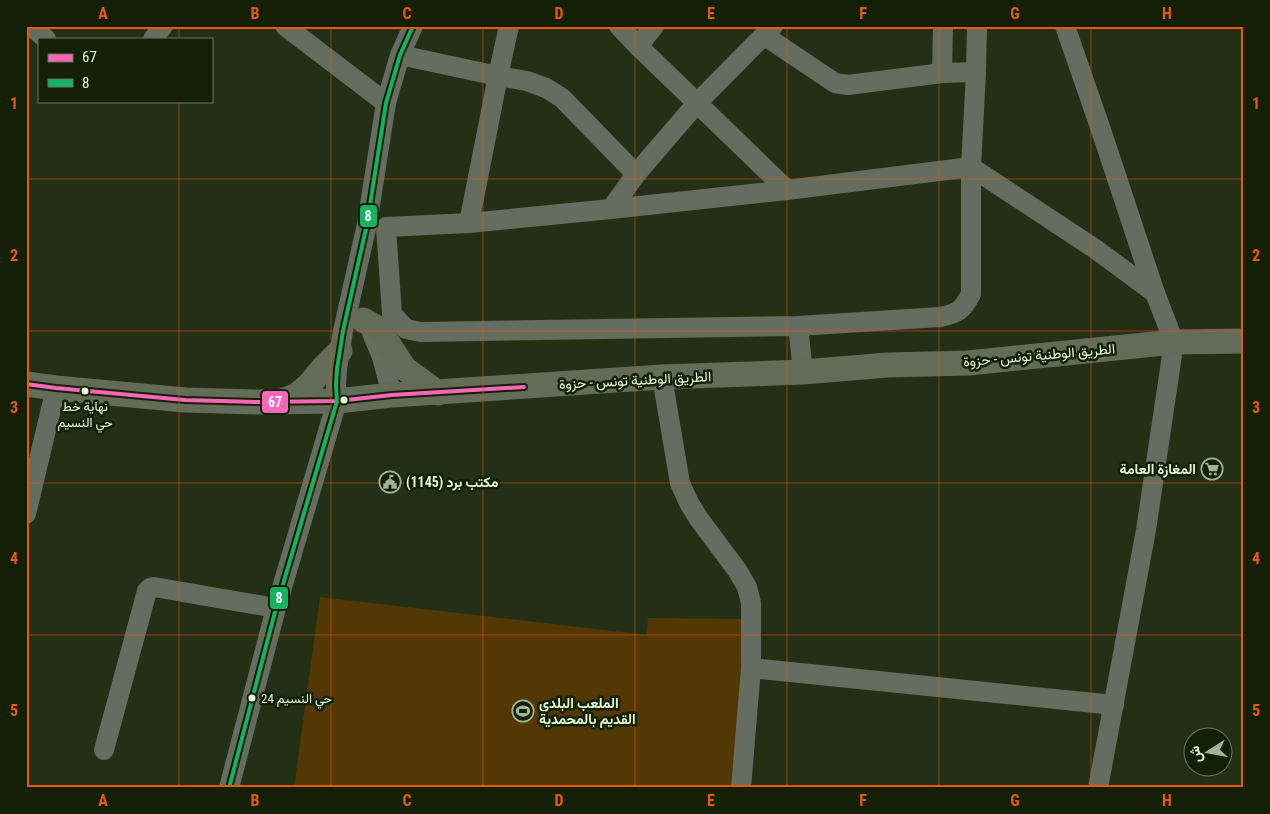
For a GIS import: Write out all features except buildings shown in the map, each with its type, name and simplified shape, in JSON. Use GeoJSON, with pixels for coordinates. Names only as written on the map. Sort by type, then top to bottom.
{"type":"FeatureCollection","features":[{"type":"Feature","properties":{"kind":"main road"},"geometry":{"type":"LineString","coordinates":[[357,312],[379,329],[404,368],[438,393]]}},
{"type":"Feature","properties":{"kind":"main road","name":"الطريق الوطنية تونس - حزوة"},"geometry":{"type":"LineString","coordinates":[[26,384],[185,400],[258,402],[337,401],[392,395],[662,377],[803,372],[888,365],[968,363],[1174,342],[1244,341]]}},
{"type":"Feature","properties":{"kind":"main road"},"geometry":{"type":"LineString","coordinates":[[282,401],[297,395],[310,384],[340,351]]}},
{"type":"Feature","properties":{"kind":"street"},"geometry":{"type":"LineString","coordinates":[[153,38],[163,26]]}},
{"type":"Feature","properties":{"kind":"street"},"geometry":{"type":"LineString","coordinates":[[285,26],[386,103]]}},
{"type":"Feature","properties":{"kind":"street"},"geometry":{"type":"LineString","coordinates":[[228,788],[276,608],[337,401],[337,369],[343,331],[357,312],[377,225],[386,103],[400,55],[413,26]]}},
{"type":"Feature","properties":{"kind":"street"},"geometry":{"type":"LineString","coordinates":[[469,223],[509,26]]}},
{"type":"Feature","properties":{"kind":"street"},"geometry":{"type":"LineString","coordinates":[[619,26],[787,190]]}},
{"type":"Feature","properties":{"kind":"street"},"geometry":{"type":"LineString","coordinates":[[638,46],[654,26]]}},
{"type":"Feature","properties":{"kind":"street"},"geometry":{"type":"LineString","coordinates":[[942,73],[943,26]]}},
{"type":"Feature","properties":{"kind":"street"},"geometry":{"type":"LineString","coordinates":[[377,225],[392,314],[406,329],[421,332],[798,326],[940,317],[956,313],[966,304],[971,294],[971,167],[977,26]]}},
{"type":"Feature","properties":{"kind":"street"},"geometry":{"type":"LineString","coordinates":[[1065,26],[1155,293],[1174,342],[1146,530],[1098,788]]}},
{"type":"Feature","properties":{"kind":"street"},"geometry":{"type":"LineString","coordinates":[[611,209],[636,174],[697,103],[769,31],[835,83],[848,85],[942,73],[976,72]]}},
{"type":"Feature","properties":{"kind":"street"},"geometry":{"type":"LineString","coordinates":[[400,55],[527,81],[546,88],[562,98],[636,174]]}},
{"type":"Feature","properties":{"kind":"street"},"geometry":{"type":"LineString","coordinates":[[377,225],[469,223],[787,190],[971,167],[1094,248],[1155,293]]}},
{"type":"Feature","properties":{"kind":"street"},"geometry":{"type":"LineString","coordinates":[[357,312],[375,339],[392,395]]}},
{"type":"Feature","properties":{"kind":"street"},"geometry":{"type":"LineString","coordinates":[[798,326],[803,372]]}},
{"type":"Feature","properties":{"kind":"street"},"geometry":{"type":"LineString","coordinates":[[662,377],[680,483],[699,519],[737,570],[747,587],[751,604],[751,668],[741,788]]}},
{"type":"Feature","properties":{"kind":"street"},"geometry":{"type":"LineString","coordinates":[[26,514],[56,388]]}},
{"type":"Feature","properties":{"kind":"street"},"geometry":{"type":"LineString","coordinates":[[104,750],[147,591],[150,588],[154,587],[276,608]]}},
{"type":"Feature","properties":{"kind":"street"},"geometry":{"type":"LineString","coordinates":[[751,668],[1114,705]]}},
{"type":"Feature","properties":{"kind":"shaded area","name":"الملعب البلدي القديم بالمحمدية"},"geometry":{"type":"Polygon","coordinates":[[[320,597],[647,635],[648,618],[745,619],[738,788],[294,788],[320,597]]]}},
{"type":"Feature","properties":{"kind":"transit line","name":"8"},"geometry":{"type":"LineString","coordinates":[[229,788],[276,608],[337,401],[337,369],[343,331],[367,224],[386,103],[400,55],[413,26]]}},
{"type":"Feature","properties":{"kind":"transit line","name":"67"},"geometry":{"type":"LineString","coordinates":[[26,384],[185,400],[258,402],[337,401],[392,395],[524,387]]}},
{"type":"Feature","properties":{"kind":"place","name":"نهاية خط حي النسيم"},"geometry":{"type":"Point","coordinates":[85,391]}},
{"type":"Feature","properties":{"kind":"place","name":"المغازة العامة"},"geometry":{"type":"Point","coordinates":[1212,469]}},
{"type":"Feature","properties":{"kind":"place","name":"مكتب برد (1145)"},"geometry":{"type":"Point","coordinates":[390,482]}},
{"type":"Feature","properties":{"kind":"place","name":"حي النسيم 24"},"geometry":{"type":"Point","coordinates":[252,698]}},
{"type":"Feature","properties":{"kind":"place","name":"الملعب البلدي القديم بالمحمدية"},"geometry":{"type":"Point","coordinates":[523,711]}}]}
